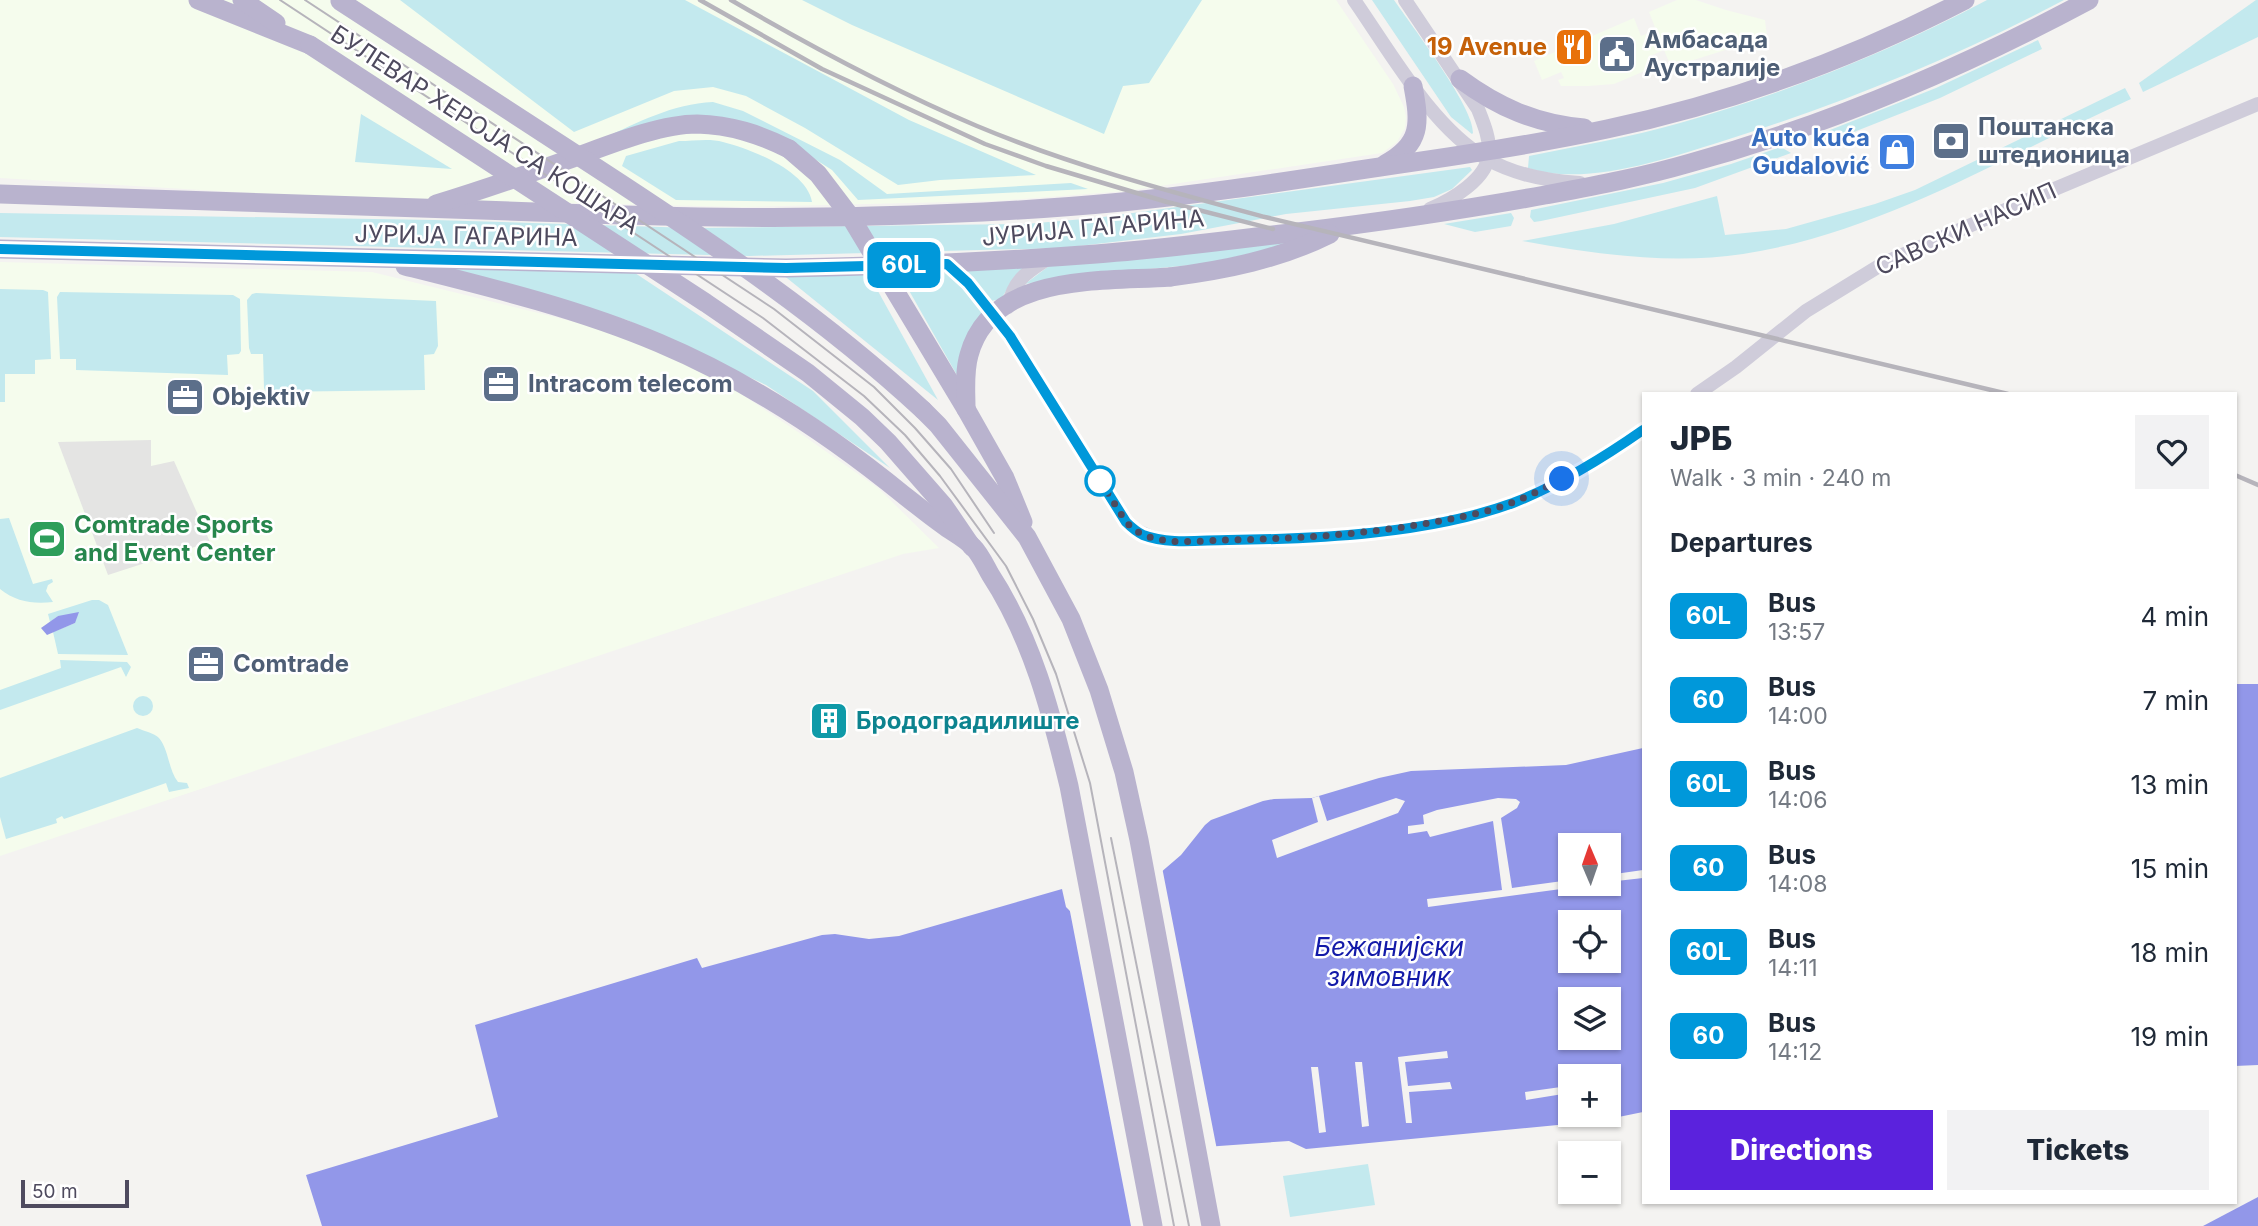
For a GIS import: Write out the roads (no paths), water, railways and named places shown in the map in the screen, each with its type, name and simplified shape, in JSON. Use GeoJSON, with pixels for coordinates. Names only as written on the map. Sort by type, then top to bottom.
{"type":"FeatureCollection","features":[{"type":"Feature","properties":{"kind":"main road"},"geometry":{"type":"LineString","coordinates":[[198,0],[310,45]]}},
{"type":"Feature","properties":{"kind":"main road","name":"БУЛЕВАР ХЕРОЈА СА КОШАРА"},"geometry":{"type":"LineString","coordinates":[[242,0],[706,303],[808,373],[887,442],[944,506],[999,587],[1021,629],[1050,711],[1069,786],[1153,1226]]}},
{"type":"Feature","properties":{"kind":"main road","name":"БУЛЕВАР ХЕРОЈА СА КОШАРА"},"geometry":{"type":"LineString","coordinates":[[340,0],[711,243],[844,340],[877,367],[938,425],[1027,537],[1083,646],[1124,772],[1211,1226]]}},
{"type":"Feature","properties":{"kind":"main road"},"geometry":{"type":"LineString","coordinates":[[1460,79],[1503,107],[1536,120],[1571,127],[1606,129],[1685,110],[1766,84],[1883,38],[1965,0]]}},
{"type":"Feature","properties":{"kind":"main road","name":"ЈУРИЈА ГАГАРИНА"},"geometry":{"type":"LineString","coordinates":[[0,249],[786,268],[947,264],[1051,257],[1341,227],[1410,218],[1598,185],[1690,163],[1807,126],[1964,62],[2089,0]]}},
{"type":"Feature","properties":{"kind":"main road"},"geometry":{"type":"LineString","coordinates":[[1379,167],[1400,155],[1417,132],[1413,86]]}},
{"type":"Feature","properties":{"kind":"main road"},"geometry":{"type":"LineString","coordinates":[[420,208],[611,144],[669,128],[695,124],[734,128],[753,132],[789,149],[818,174],[850,216],[1005,478],[1027,537]]}},
{"type":"Feature","properties":{"kind":"main road","name":"ЈУРИЈА ГАГАРИНА"},"geometry":{"type":"LineString","coordinates":[[0,194],[740,217],[993,211],[1175,196],[1485,154],[1606,129]]}},
{"type":"Feature","properties":{"kind":"main road"},"geometry":{"type":"LineString","coordinates":[[966,410],[965,376],[971,347],[983,326],[1008,303],[1030,293],[1063,284],[1170,277],[1212,271],[1307,245],[1341,227]]}},
{"type":"Feature","properties":{"kind":"main road"},"geometry":{"type":"LineString","coordinates":[[370,258],[446,276],[583,316],[659,343],[699,361],[782,405],[824,432],[972,547]]}},
{"type":"Feature","properties":{"kind":"street"},"geometry":{"type":"LineString","coordinates":[[1354,0],[1413,86],[1450,129],[1485,154],[1548,180],[1598,185]]}},
{"type":"Feature","properties":{"kind":"street"},"geometry":{"type":"LineString","coordinates":[[1405,0],[1478,109],[1485,154],[1474,182],[1461,194],[1410,218]]}},
{"type":"Feature","properties":{"kind":"street","name":"САВСКИ НАСИП"},"geometry":{"type":"LineString","coordinates":[[1700,392],[1806,311],[1884,263],[2258,104]]}},
{"type":"Feature","properties":{"kind":"street"},"geometry":{"type":"LineString","coordinates":[[1010,336],[1007,313],[1011,292],[1023,276],[1051,257]]}},
{"type":"Feature","properties":{"kind":"street"},"geometry":{"type":"LineString","coordinates":[[947,264],[968,283],[1010,336],[1126,522],[1143,535],[1159,539],[1259,539],[1374,533],[1486,511],[1514,502],[1562,479],[1604,457],[1642,431]]}},
{"type":"Feature","properties":{"kind":"water"},"geometry":{"type":"Polygon","coordinates":[[[79,612],[75,623],[47,635],[41,628],[58,616],[79,612]]]}},
{"type":"Feature","properties":{"kind":"water"},"geometry":{"type":"Polygon","coordinates":[[[2237,684],[2258,684],[2258,1065],[2237,1066],[2237,684]]]}},
{"type":"Feature","properties":{"kind":"water","name":"Бежанијски зимовник"},"geometry":{"type":"Polygon","coordinates":[[[1642,748],[1642,1112],[1621,1116],[1621,1064],[1558,1064],[1558,1125],[1306,1149],[1289,1141],[1198,1148],[1152,1167],[1144,1226],[322,1226],[306,1175],[498,1117],[475,1025],[697,958],[702,968],[822,935],[869,939],[899,936],[1062,889],[1066,907],[1085,926],[1103,922],[1181,855],[1211,820],[1263,801],[1312,798],[1411,771],[1566,765],[1642,748]]]}},
{"type":"Feature","properties":{"kind":"water"},"geometry":{"type":"Polygon","coordinates":[[[2258,1197],[2258,1226],[2203,1226],[2258,1197]]]}},
{"type":"Feature","properties":{"kind":"tram line"},"geometry":{"type":"LineString","coordinates":[[280,0],[763,318],[864,396],[905,435],[940,476],[1006,566],[1033,619],[1056,674],[1090,783],[1174,1226]]}},
{"type":"Feature","properties":{"kind":"tram line"},"geometry":{"type":"LineString","coordinates":[[305,0],[774,309],[874,387],[915,428],[951,469],[994,533]]}},
{"type":"Feature","properties":{"kind":"tram line"},"geometry":{"type":"LineString","coordinates":[[1111,838],[1189,1226]]}},
{"type":"Feature","properties":{"kind":"railway"},"geometry":{"type":"LineString","coordinates":[[700,0],[822,69],[985,144],[1046,166],[1167,202],[1273,229]]}},
{"type":"Feature","properties":{"kind":"railway"},"geometry":{"type":"LineString","coordinates":[[731,0],[914,98],[1012,140],[1120,176],[1265,217],[2000,392]]}},
{"type":"Feature","properties":{"kind":"railway"},"geometry":{"type":"LineString","coordinates":[[2237,476],[2258,485]]}},
{"type":"Feature","properties":{"kind":"place","name":"19 Avenue"},"geometry":{"type":"Point","coordinates":[1574,47]}},
{"type":"Feature","properties":{"kind":"place","name":"Амбасада Аустралије"},"geometry":{"type":"Point","coordinates":[1617,54]}},
{"type":"Feature","properties":{"kind":"place","name":"Поштанска штедионица"},"geometry":{"type":"Point","coordinates":[1951,141]}},
{"type":"Feature","properties":{"kind":"place","name":"Auto kuća Gudalović"},"geometry":{"type":"Point","coordinates":[1897,152]}},
{"type":"Feature","properties":{"kind":"place","name":"Intracom telecom"},"geometry":{"type":"Point","coordinates":[501,384]}},
{"type":"Feature","properties":{"kind":"place","name":"Objektiv"},"geometry":{"type":"Point","coordinates":[185,397]}},
{"type":"Feature","properties":{"kind":"place","name":"Comtrade Sports and Event Center"},"geometry":{"type":"Point","coordinates":[47,539]}},
{"type":"Feature","properties":{"kind":"place","name":"Comtrade"},"geometry":{"type":"Point","coordinates":[206,664]}},
{"type":"Feature","properties":{"kind":"place","name":"Бродоградилиште"},"geometry":{"type":"Point","coordinates":[829,721]}}]}
